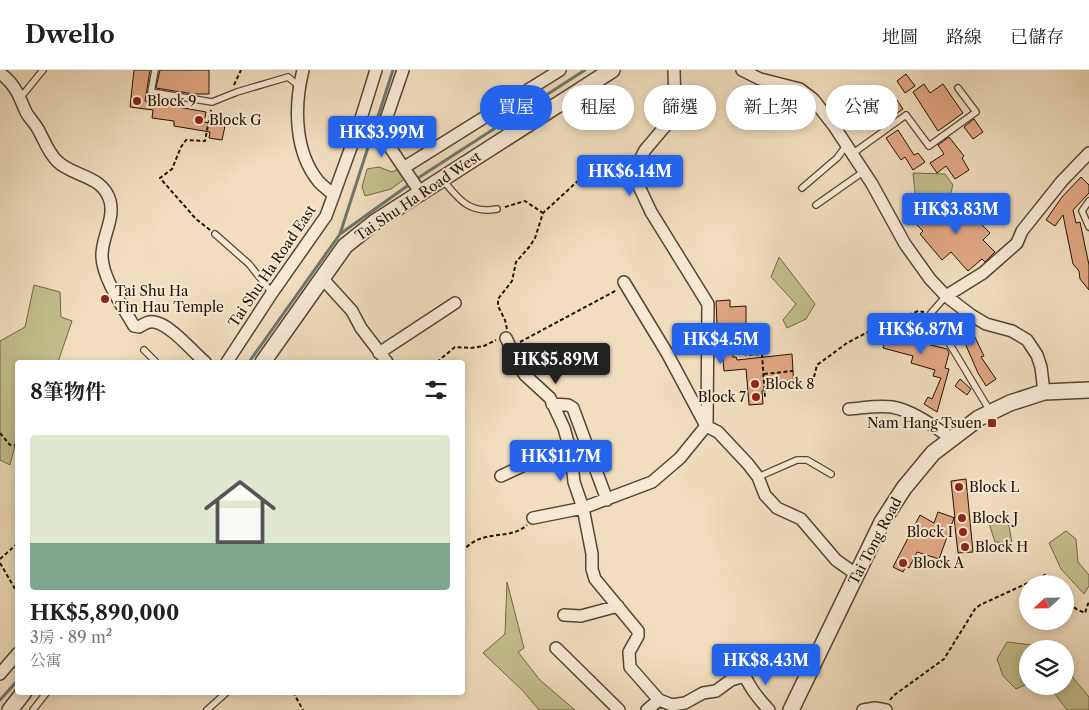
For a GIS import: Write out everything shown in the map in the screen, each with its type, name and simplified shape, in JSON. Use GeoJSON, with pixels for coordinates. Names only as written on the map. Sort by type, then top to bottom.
{"type":"FeatureCollection","features":[{"type":"Feature","properties":{"kind":"street"},"geometry":{"type":"LineString","coordinates":[[303,70],[299,86],[298,136],[304,155],[319,181],[334,195]]}},
{"type":"Feature","properties":{"kind":"street","name":"Tai Shu Ha Road East"},"geometry":{"type":"LineString","coordinates":[[228,360],[326,216],[360,129],[376,70]]}},
{"type":"Feature","properties":{"kind":"street"},"geometry":{"type":"LineString","coordinates":[[379,134],[403,70]]}},
{"type":"Feature","properties":{"kind":"street"},"geometry":{"type":"LineString","coordinates":[[405,167],[560,70]]}},
{"type":"Feature","properties":{"kind":"street","name":"Tai Shu Ha Road West"},"geometry":{"type":"LineString","coordinates":[[264,360],[345,246],[375,222],[420,192],[612,70]]}},
{"type":"Feature","properties":{"kind":"street"},"geometry":{"type":"LineString","coordinates":[[533,518],[583,508],[652,482],[680,458],[707,426],[708,304],[651,212],[635,178],[636,167],[645,150],[673,117],[675,104],[674,70]]}},
{"type":"Feature","properties":{"kind":"street"},"geometry":{"type":"LineString","coordinates":[[742,70],[760,79],[800,89],[813,99],[825,112],[872,184],[905,244],[930,279],[946,296],[986,324],[1012,332],[1027,340],[1037,355],[1041,367],[1044,392]]}},
{"type":"Feature","properties":{"kind":"street"},"geometry":{"type":"LineString","coordinates":[[1,77],[14,86],[21,97],[25,112],[37,127],[51,155],[60,164],[96,182],[105,190],[110,200],[112,213],[104,239],[102,258],[114,292],[134,326],[139,327],[147,322],[156,322],[171,331],[203,360]]}},
{"type":"Feature","properties":{"kind":"street"},"geometry":{"type":"LineString","coordinates":[[360,129],[379,134],[405,167],[420,192]]}},
{"type":"Feature","properties":{"kind":"street"},"geometry":{"type":"LineString","coordinates":[[946,296],[983,274],[1017,243],[1022,231],[1062,181],[1089,153]]}},
{"type":"Feature","properties":{"kind":"street"},"geometry":{"type":"LineString","coordinates":[[322,278],[352,311],[361,328],[385,360]]}},
{"type":"Feature","properties":{"kind":"street"},"geometry":{"type":"LineString","coordinates":[[624,282],[667,353],[707,426],[718,432],[731,445],[758,477],[765,495],[777,508],[801,520],[836,560],[856,575]]}},
{"type":"Feature","properties":{"kind":"street"},"geometry":{"type":"LineString","coordinates":[[379,353],[455,303]]}},
{"type":"Feature","properties":{"kind":"street"},"geometry":{"type":"LineString","coordinates":[[506,338],[525,375],[545,392],[564,428],[574,482],[583,508],[595,578],[638,631],[638,636],[629,652],[630,667],[659,700],[672,705],[685,703],[703,693],[716,691],[731,680],[744,676]]}},
{"type":"Feature","properties":{"kind":"street","name":"Tai Tong Road"},"geometry":{"type":"LineString","coordinates":[[791,710],[882,522],[904,488],[933,453],[990,411],[1044,392],[1089,390]]}},
{"type":"Feature","properties":{"kind":"street"},"geometry":{"type":"LineString","coordinates":[[552,404],[568,405],[573,408],[607,500]]}},
{"type":"Feature","properties":{"kind":"street"},"geometry":{"type":"LineString","coordinates":[[849,409],[880,407],[902,410],[922,419],[951,438]]}},
{"type":"Feature","properties":{"kind":"street"},"geometry":{"type":"LineString","coordinates":[[501,476],[565,446],[569,447]]}},
{"type":"Feature","properties":{"kind":"street"},"geometry":{"type":"LineString","coordinates":[[564,615],[581,616],[618,606]]}},
{"type":"Feature","properties":{"kind":"street"},"geometry":{"type":"LineString","coordinates":[[556,648],[619,710]]}},
{"type":"Feature","properties":{"kind":"street"},"geometry":{"type":"LineString","coordinates":[[0,674],[15,656]]}},
{"type":"Feature","properties":{"kind":"street"},"geometry":{"type":"LineString","coordinates":[[745,662],[742,668],[744,676],[757,698],[769,710]]}},
{"type":"Feature","properties":{"kind":"street"},"geometry":{"type":"LineString","coordinates":[[10,710],[22,695]]}},
{"type":"Feature","properties":{"kind":"street"},"geometry":{"type":"LineString","coordinates":[[647,710],[659,700]]}},
{"type":"Feature","properties":{"kind":"street"},"geometry":{"type":"LineString","coordinates":[[863,710],[886,709]]}},
{"type":"Feature","properties":{"kind":"lane"},"geometry":{"type":"LineString","coordinates":[[21,97],[43,70]]}},
{"type":"Feature","properties":{"kind":"lane"},"geometry":{"type":"LineString","coordinates":[[154,70],[151,92],[212,102],[288,76],[299,86]]}},
{"type":"Feature","properties":{"kind":"lane"},"geometry":{"type":"LineString","coordinates":[[802,188],[837,158],[906,115],[929,146],[976,112],[958,88]]}},
{"type":"Feature","properties":{"kind":"lane"},"geometry":{"type":"LineString","coordinates":[[816,205],[863,172]]}},
{"type":"Feature","properties":{"kind":"lane"},"geometry":{"type":"LineString","coordinates":[[442,179],[455,195],[468,206],[484,212],[497,209]]}},
{"type":"Feature","properties":{"kind":"lane"},"geometry":{"type":"LineString","coordinates":[[1089,200],[1082,211],[1089,227]]}},
{"type":"Feature","properties":{"kind":"lane"},"geometry":{"type":"LineString","coordinates":[[215,234],[249,264],[272,293]]}},
{"type":"Feature","properties":{"kind":"lane"},"geometry":{"type":"LineString","coordinates":[[946,296],[931,313],[990,411]]}},
{"type":"Feature","properties":{"kind":"lane"},"geometry":{"type":"LineString","coordinates":[[144,350],[153,360]]}},
{"type":"Feature","properties":{"kind":"lane"},"geometry":{"type":"LineString","coordinates":[[758,477],[796,460],[808,460],[832,474]]}},
{"type":"Feature","properties":{"kind":"lane"},"geometry":{"type":"LineString","coordinates":[[33,710],[45,695]]}},
{"type":"Feature","properties":{"kind":"lane"},"geometry":{"type":"LineString","coordinates":[[207,710],[224,695]]}},
{"type":"Feature","properties":{"kind":"path"},"geometry":{"type":"LineString","coordinates":[[237,92],[234,85],[241,70]]}},
{"type":"Feature","properties":{"kind":"path"},"geometry":{"type":"LineString","coordinates":[[212,102],[205,142],[186,140],[172,169],[160,178],[196,219],[215,234]]}},
{"type":"Feature","properties":{"kind":"path"},"geometry":{"type":"LineString","coordinates":[[439,360],[455,347],[471,348],[506,338],[507,326],[498,306],[498,299],[512,281],[516,262],[530,246],[543,213],[580,179],[598,159],[605,156],[619,157],[636,167]]}},
{"type":"Feature","properties":{"kind":"path"},"geometry":{"type":"LineString","coordinates":[[497,209],[525,201],[543,213]]}},
{"type":"Feature","properties":{"kind":"path"},"geometry":{"type":"LineString","coordinates":[[511,351],[516,344],[619,289],[624,282]]}},
{"type":"Feature","properties":{"kind":"path"},"geometry":{"type":"LineString","coordinates":[[814,377],[817,365],[847,343],[918,311],[931,313]]}},
{"type":"Feature","properties":{"kind":"path"},"geometry":{"type":"LineString","coordinates":[[708,353],[742,351],[746,355],[762,354],[765,397]]}},
{"type":"Feature","properties":{"kind":"path"},"geometry":{"type":"LineString","coordinates":[[764,374],[793,371]]}},
{"type":"Feature","properties":{"kind":"path"},"geometry":{"type":"LineString","coordinates":[[0,433],[10,445],[15,444]]}},
{"type":"Feature","properties":{"kind":"path"},"geometry":{"type":"LineString","coordinates":[[465,549],[479,539],[501,533],[510,534],[518,532],[533,518]]}},
{"type":"Feature","properties":{"kind":"path"},"geometry":{"type":"LineString","coordinates":[[0,559],[15,546]]}},
{"type":"Feature","properties":{"kind":"path"},"geometry":{"type":"LineString","coordinates":[[0,563],[15,589]]}},
{"type":"Feature","properties":{"kind":"path"},"geometry":{"type":"LineString","coordinates":[[886,709],[893,696],[944,659],[975,609],[1019,587]]}},
{"type":"Feature","properties":{"kind":"path"},"geometry":{"type":"LineString","coordinates":[[1074,607],[1085,613],[1089,601]]}},
{"type":"Feature","properties":{"kind":"path"},"geometry":{"type":"LineString","coordinates":[[295,695],[303,710]]}},
{"type":"Feature","properties":{"kind":"shaded area"},"geometry":{"type":"Polygon","coordinates":[[[379,167],[392,172],[400,168],[406,178],[391,189],[365,196],[362,187],[367,169],[379,167]]]}},
{"type":"Feature","properties":{"kind":"shaded area"},"geometry":{"type":"Polygon","coordinates":[[[913,173],[945,174],[953,185],[946,209],[916,203],[913,173]]]}},
{"type":"Feature","properties":{"kind":"shaded area"},"geometry":{"type":"Polygon","coordinates":[[[779,257],[815,304],[806,319],[787,328],[783,320],[796,304],[771,277],[779,257]]]}},
{"type":"Feature","properties":{"kind":"shaded area"},"geometry":{"type":"Polygon","coordinates":[[[34,285],[60,292],[61,317],[72,321],[59,360],[15,360],[15,445],[10,465],[0,460],[0,341],[25,327],[34,285]]]}},
{"type":"Feature","properties":{"kind":"shaded area"},"geometry":{"type":"Polygon","coordinates":[[[1002,514],[1009,526],[1012,543],[995,542],[988,520],[1002,514]]]}},
{"type":"Feature","properties":{"kind":"shaded area"},"geometry":{"type":"Polygon","coordinates":[[[1066,531],[1076,539],[1078,562],[1089,575],[1089,586],[1084,594],[1074,583],[1074,575],[1067,575],[1061,569],[1049,543],[1066,531]]]}},
{"type":"Feature","properties":{"kind":"shaded area"},"geometry":{"type":"Polygon","coordinates":[[[507,582],[524,648],[518,652],[540,680],[575,710],[539,710],[523,691],[483,653],[505,634],[507,582]]]}},
{"type":"Feature","properties":{"kind":"shaded area"},"geometry":{"type":"Polygon","coordinates":[[[1007,642],[1019,643],[1019,688],[1016,689],[1003,676],[997,659],[1007,642]]]}},
{"type":"Feature","properties":{"kind":"shaded area"},"geometry":{"type":"Polygon","coordinates":[[[1074,679],[1089,697],[1089,710],[1067,710],[1056,695],[1074,695],[1074,679]]]}},
{"type":"Feature","properties":{"kind":"building"},"geometry":{"type":"Polygon","coordinates":[[[134,70],[150,70],[145,101],[206,112],[204,122],[225,126],[222,140],[209,138],[210,132],[174,126],[174,121],[152,118],[153,110],[130,107],[134,70]]]}},
{"type":"Feature","properties":{"kind":"building"},"geometry":{"type":"Polygon","coordinates":[[[160,70],[209,70],[209,94],[194,94],[156,88],[160,70]]]}},
{"type":"Feature","properties":{"kind":"building"},"geometry":{"type":"Polygon","coordinates":[[[906,74],[915,86],[905,93],[897,81],[906,74]]]}},
{"type":"Feature","properties":{"kind":"building"},"geometry":{"type":"Polygon","coordinates":[[[924,84],[930,93],[943,84],[963,113],[938,131],[913,92],[924,84]]]}},
{"type":"Feature","properties":{"kind":"building"},"geometry":{"type":"Polygon","coordinates":[[[898,102],[903,109],[898,113],[898,102]]]}},
{"type":"Feature","properties":{"kind":"building"},"geometry":{"type":"Polygon","coordinates":[[[974,119],[983,132],[973,139],[964,127],[974,119]]]}},
{"type":"Feature","properties":{"kind":"building"},"geometry":{"type":"Polygon","coordinates":[[[898,130],[914,155],[918,153],[925,162],[913,170],[905,157],[901,160],[886,138],[898,130]]]}},
{"type":"Feature","properties":{"kind":"building"},"geometry":{"type":"Polygon","coordinates":[[[949,137],[964,156],[962,158],[969,170],[955,179],[946,166],[937,173],[930,163],[944,154],[938,145],[949,137]]]}},
{"type":"Feature","properties":{"kind":"building"},"geometry":{"type":"Polygon","coordinates":[[[1081,177],[1089,185],[1089,193],[1073,210],[1076,223],[1080,222],[1089,265],[1089,290],[1080,279],[1079,271],[1073,264],[1063,215],[1055,226],[1046,220],[1062,197],[1081,177]]]}},
{"type":"Feature","properties":{"kind":"building"},"geometry":{"type":"Polygon","coordinates":[[[965,200],[982,218],[978,221],[990,233],[983,240],[995,252],[985,262],[982,259],[968,271],[951,252],[942,260],[920,234],[923,231],[909,217],[919,207],[935,224],[948,212],[950,214],[965,200]]]}},
{"type":"Feature","properties":{"kind":"building"},"geometry":{"type":"Polygon","coordinates":[[[730,300],[730,307],[746,306],[746,337],[732,338],[733,357],[736,357],[737,360],[792,354],[794,388],[762,391],[763,404],[749,405],[746,369],[724,371],[722,347],[718,347],[716,301],[730,300]]]}},
{"type":"Feature","properties":{"kind":"building"},"geometry":{"type":"Polygon","coordinates":[[[916,317],[929,321],[923,343],[947,349],[949,353],[945,368],[949,369],[937,412],[924,404],[928,397],[932,399],[941,378],[933,376],[935,370],[911,363],[913,356],[883,348],[889,328],[911,334],[916,317]]]}},
{"type":"Feature","properties":{"kind":"building"},"geometry":{"type":"Polygon","coordinates":[[[971,329],[984,356],[981,357],[996,379],[986,386],[978,373],[961,334],[971,329]]]}},
{"type":"Feature","properties":{"kind":"building"},"geometry":{"type":"Polygon","coordinates":[[[960,379],[971,389],[967,395],[955,386],[960,379]]]}},
{"type":"Feature","properties":{"kind":"building"},"geometry":{"type":"Polygon","coordinates":[[[966,479],[973,552],[958,553],[954,518],[939,559],[917,552],[909,568],[906,566],[903,572],[893,567],[920,515],[934,523],[938,512],[955,518],[951,481],[966,479]]]}},
{"type":"Feature","properties":{"kind":"waterway"},"geometry":{"type":"LineString","coordinates":[[374,129],[393,70]]}},
{"type":"Feature","properties":{"kind":"waterway"},"geometry":{"type":"LineString","coordinates":[[415,180],[585,70]]}},
{"type":"Feature","properties":{"kind":"waterway"},"geometry":{"type":"LineString","coordinates":[[340,234],[372,135]]}},
{"type":"Feature","properties":{"kind":"waterway"},"geometry":{"type":"LineString","coordinates":[[250,360],[340,234],[410,184]]}},
{"type":"Feature","properties":{"kind":"waterway"},"geometry":{"type":"LineString","coordinates":[[0,700],[15,683]]}},
{"type":"Feature","properties":{"kind":"place","name":"Block 9"},"geometry":{"type":"Point","coordinates":[137,101]}},
{"type":"Feature","properties":{"kind":"place","name":"Block G"},"geometry":{"type":"Point","coordinates":[199,120]}},
{"type":"Feature","properties":{"kind":"place","name":"Tai Shu Ha Tin Hau Temple"},"geometry":{"type":"Point","coordinates":[105,299]}},
{"type":"Feature","properties":{"kind":"place","name":"Block 8"},"geometry":{"type":"Point","coordinates":[755,384]}},
{"type":"Feature","properties":{"kind":"place","name":"Block 7"},"geometry":{"type":"Point","coordinates":[756,397]}},
{"type":"Feature","properties":{"kind":"place","name":"Nam Hang Tsuen"},"geometry":{"type":"Point","coordinates":[992,423]}},
{"type":"Feature","properties":{"kind":"place","name":"Block L"},"geometry":{"type":"Point","coordinates":[959,487]}},
{"type":"Feature","properties":{"kind":"place","name":"Block J"},"geometry":{"type":"Point","coordinates":[962,518]}},
{"type":"Feature","properties":{"kind":"place","name":"Block I"},"geometry":{"type":"Point","coordinates":[963,532]}},
{"type":"Feature","properties":{"kind":"place","name":"Block H"},"geometry":{"type":"Point","coordinates":[965,547]}},
{"type":"Feature","properties":{"kind":"place","name":"Block A"},"geometry":{"type":"Point","coordinates":[903,563]}}]}
